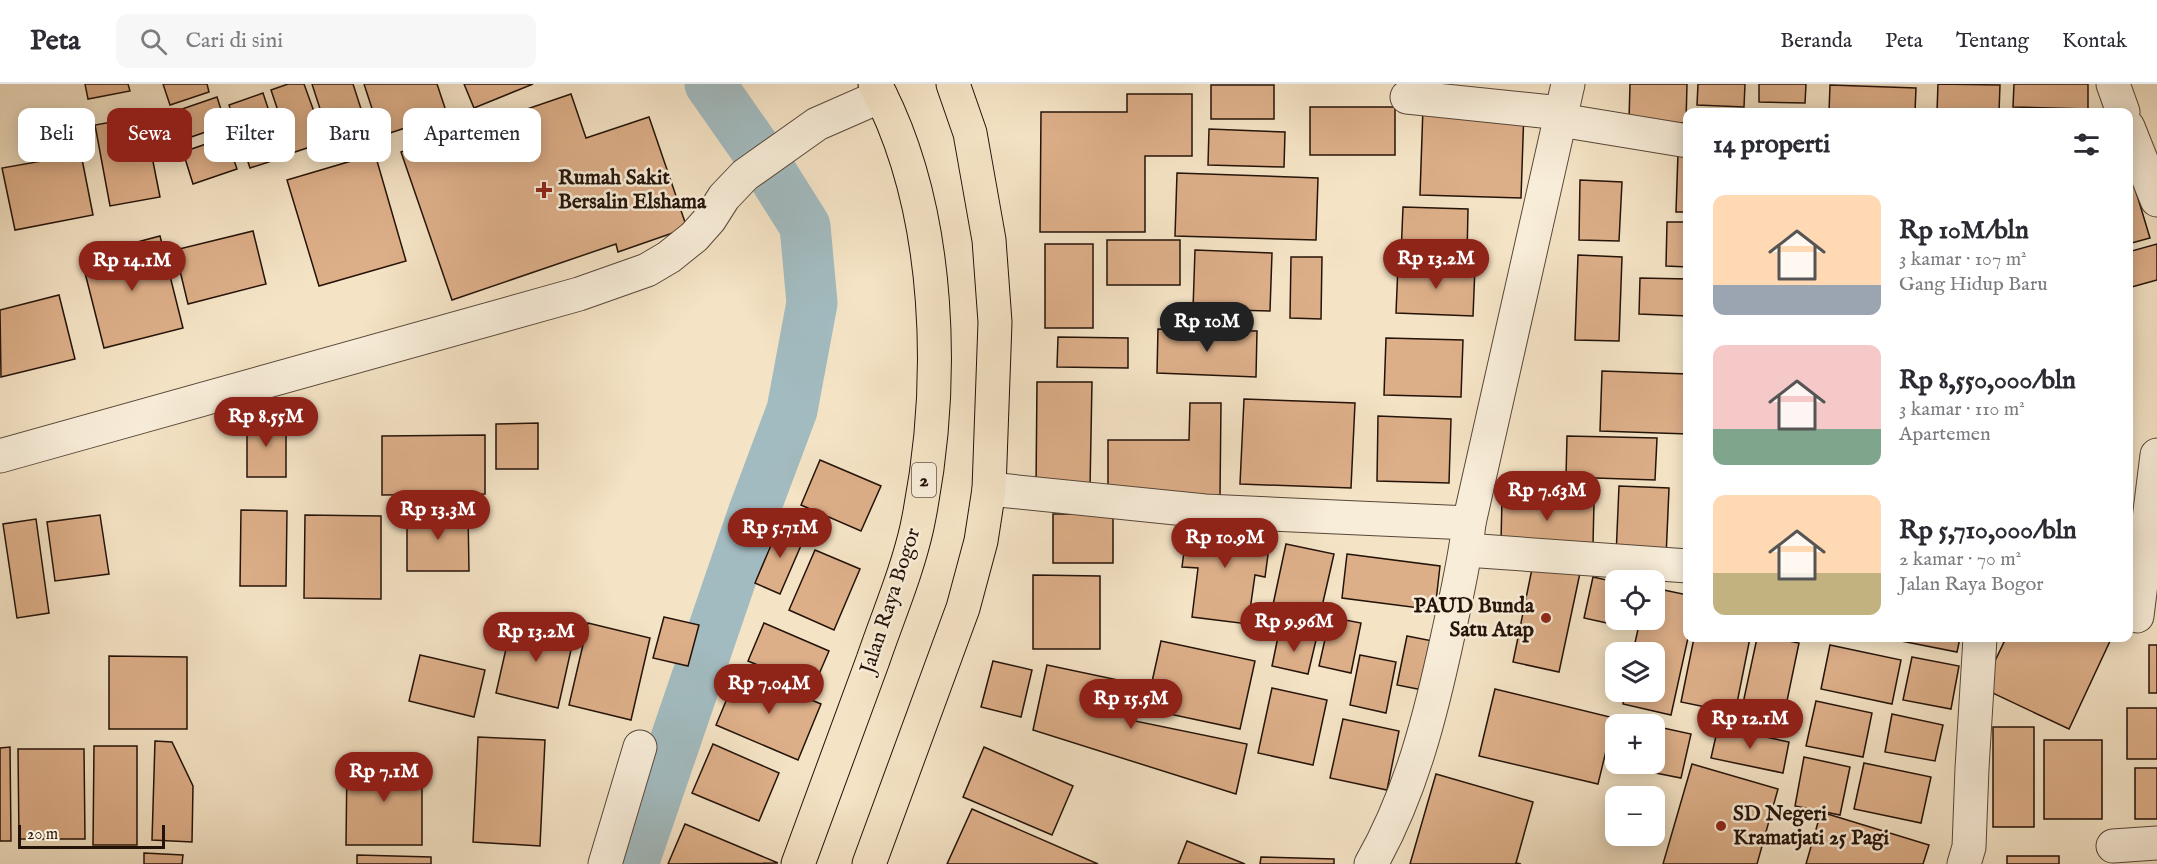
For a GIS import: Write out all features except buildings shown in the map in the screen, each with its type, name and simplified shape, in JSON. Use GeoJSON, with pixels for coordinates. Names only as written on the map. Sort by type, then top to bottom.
{"type":"FeatureCollection","features":[{"type":"Feature","properties":{"kind":"highway"},"geometry":{"type":"LineString","coordinates":[[869,864],[963,608],[981,541],[989,489],[995,322],[989,240],[970,133],[953,84]]}},
{"type":"Feature","properties":{"kind":"highway","name":"Jalan Raya Bogor"},"geometry":{"type":"LineString","coordinates":[[798,864],[895,597],[916,528],[926,465],[934,382],[933,314],[926,249],[912,174],[878,90]]}},
{"type":"Feature","properties":{"kind":"street"},"geometry":{"type":"LineString","coordinates":[[2113,84],[2122,108]]}},
{"type":"Feature","properties":{"kind":"street"},"geometry":{"type":"LineString","coordinates":[[0,456],[579,294],[647,270],[682,249],[710,219],[724,197],[745,175],[817,124],[878,90]]}},
{"type":"Feature","properties":{"kind":"street"},"geometry":{"type":"LineString","coordinates":[[1407,97],[1563,106],[1683,140]]}},
{"type":"Feature","properties":{"kind":"street"},"geometry":{"type":"LineString","coordinates":[[1371,864],[1389,833],[1420,748],[1563,106]]}},
{"type":"Feature","properties":{"kind":"street"},"geometry":{"type":"LineString","coordinates":[[2133,140],[2157,200]]}},
{"type":"Feature","properties":{"kind":"street"},"geometry":{"type":"LineString","coordinates":[[2141,618],[2157,455]]}},
{"type":"Feature","properties":{"kind":"street"},"geometry":{"type":"LineString","coordinates":[[989,489],[1468,537],[1683,565]]}},
{"type":"Feature","properties":{"kind":"street"},"geometry":{"type":"LineString","coordinates":[[1964,864],[1969,847],[1980,642]]}},
{"type":"Feature","properties":{"kind":"street"},"geometry":{"type":"LineString","coordinates":[[605,864],[640,747]]}},
{"type":"Feature","properties":{"kind":"street"},"geometry":{"type":"LineString","coordinates":[[2113,846],[2157,843]]}},
{"type":"Feature","properties":{"kind":"waterway"},"geometry":{"type":"LineString","coordinates":[[633,864],[753,514],[792,410],[812,303],[805,226],[766,164],[710,84]]}},
{"type":"Feature","properties":{"kind":"place","name":"Rumah Sakit Bersalin Elshama"},"geometry":{"type":"Point","coordinates":[544,190]}},
{"type":"Feature","properties":{"kind":"place","name":"PAUD Bunda Satu Atap"},"geometry":{"type":"Point","coordinates":[1546,618]}},
{"type":"Feature","properties":{"kind":"place","name":"SD Negeri Kramatjati 25 Pagi"},"geometry":{"type":"Point","coordinates":[1721,826]}}]}
